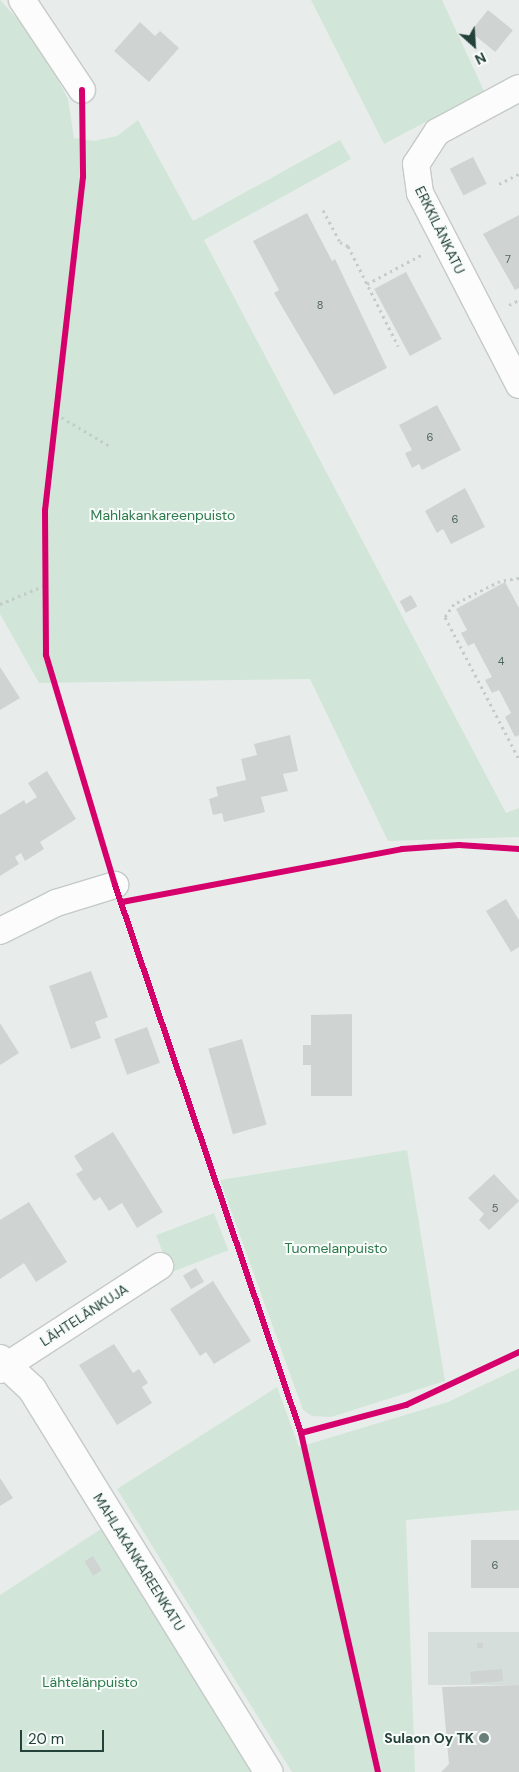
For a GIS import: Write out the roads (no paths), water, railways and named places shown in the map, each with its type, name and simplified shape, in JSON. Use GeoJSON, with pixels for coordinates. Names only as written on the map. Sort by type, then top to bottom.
{"type":"FeatureCollection","features":[{"type":"Feature","properties":{"kind":"street"},"geometry":{"type":"LineString","coordinates":[[22,0],[82,90]]}},
{"type":"Feature","properties":{"kind":"street","name":"ERKKILÄNKATU"},"geometry":{"type":"LineString","coordinates":[[519,88],[438,132],[416,164],[420,193],[519,385]]}},
{"type":"Feature","properties":{"kind":"street"},"geometry":{"type":"LineString","coordinates":[[0,931],[56,903],[115,885]]}},
{"type":"Feature","properties":{"kind":"street","name":"LÄHTELÄNKUJA"},"geometry":{"type":"LineString","coordinates":[[3,1365],[160,1266]]}},
{"type":"Feature","properties":{"kind":"street","name":"MAHLAKANKAREENKATU"},"geometry":{"type":"LineString","coordinates":[[3,1365],[32,1388],[269,1772]]}},
{"type":"Feature","properties":{"kind":"place","name":"Sulaon Oy TK"},"geometry":{"type":"Point","coordinates":[484,1738]}},
{"type":"Feature","properties":{"kind":"park label","name":"Mahlakankareenpuisto"},"geometry":{"type":"Point","coordinates":[163,515]}},
{"type":"Feature","properties":{"kind":"park label","name":"Tuomelanpuisto"},"geometry":{"type":"Point","coordinates":[336,1248]}},
{"type":"Feature","properties":{"kind":"park label","name":"Lähtelänpuisto"},"geometry":{"type":"Point","coordinates":[90,1682]}}]}
